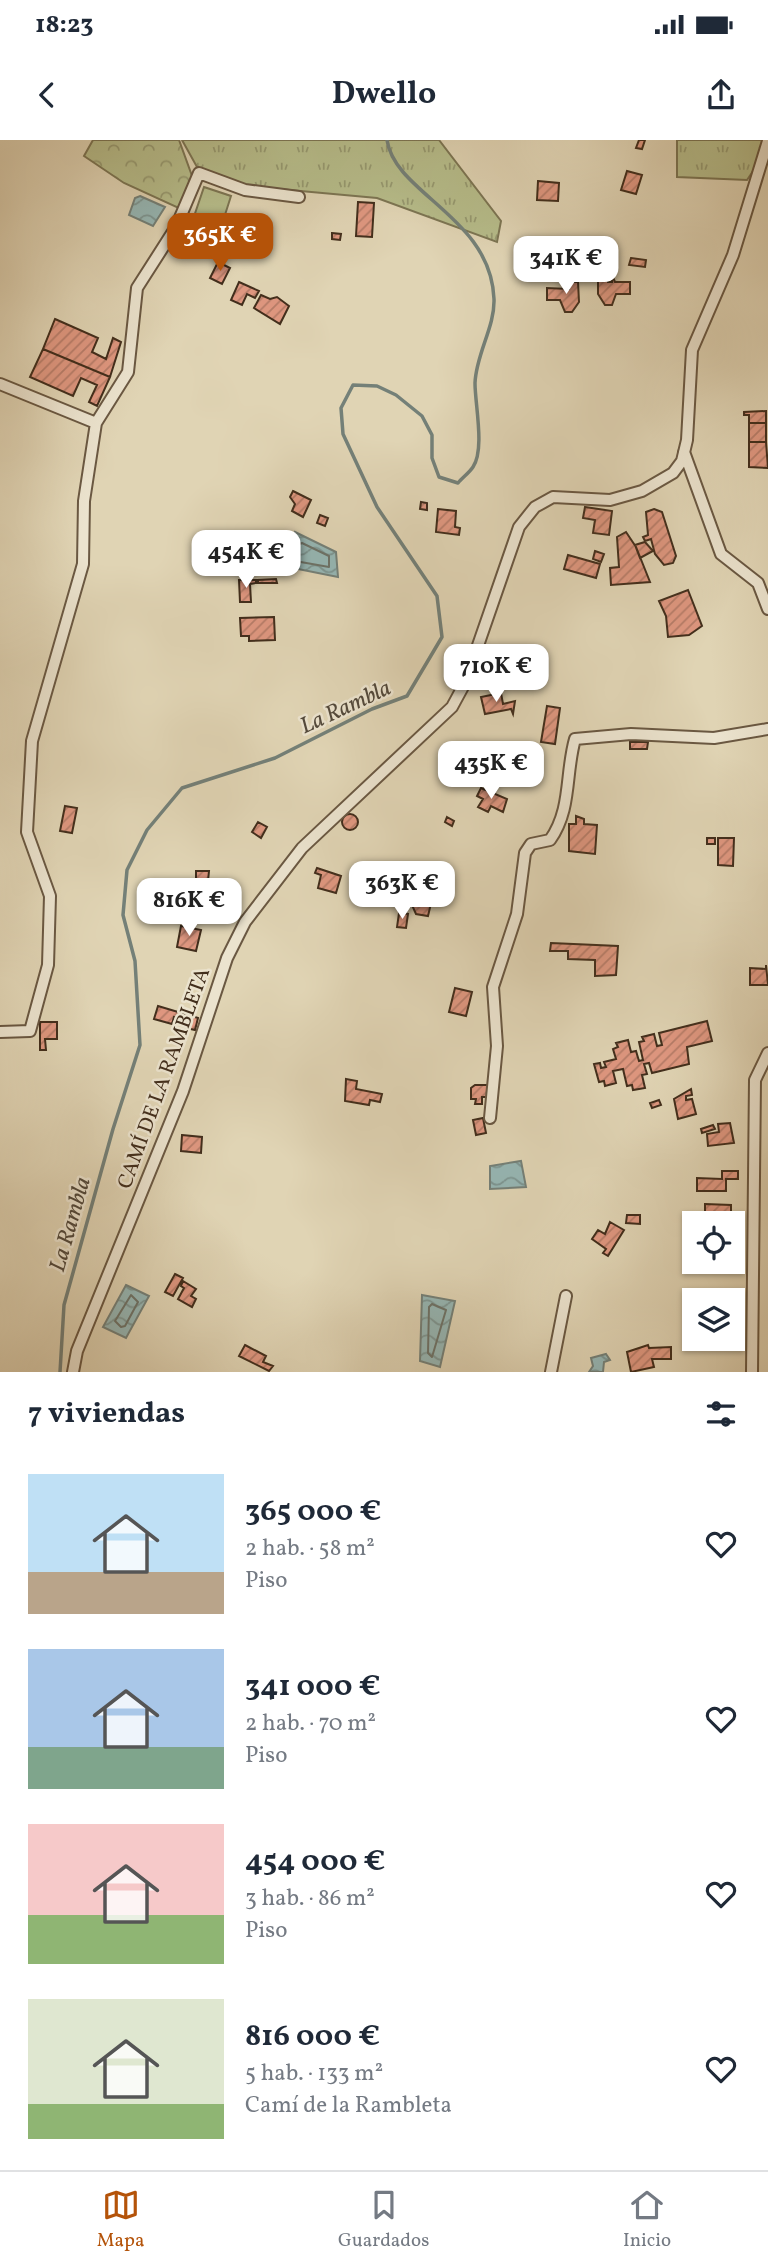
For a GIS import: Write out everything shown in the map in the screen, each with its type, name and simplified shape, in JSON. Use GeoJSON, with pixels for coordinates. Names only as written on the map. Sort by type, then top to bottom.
{"type":"FeatureCollection","features":[{"type":"Feature","properties":{"kind":"street"},"geometry":{"type":"LineString","coordinates":[[768,141],[733,255],[692,350],[684,452],[721,554],[758,583],[768,609]]}},
{"type":"Feature","properties":{"kind":"street"},"geometry":{"type":"LineString","coordinates":[[0,1032],[30,1031],[48,965],[50,896],[27,832],[32,741],[83,564],[84,501],[96,423],[128,372],[137,288],[176,227],[199,173],[245,190],[299,197]]}},
{"type":"Feature","properties":{"kind":"street"},"geometry":{"type":"LineString","coordinates":[[0,384],[96,423]]}},
{"type":"Feature","properties":{"kind":"street","name":"CAMÍ DE LA RAMBLETA"},"geometry":{"type":"LineString","coordinates":[[73,1372],[77,1351],[183,1091],[226,958],[245,922],[302,848],[452,706],[465,683],[519,527],[535,507],[553,497],[610,500],[642,491],[673,473],[682,461],[684,452]]}},
{"type":"Feature","properties":{"kind":"street"},"geometry":{"type":"LineString","coordinates":[[489,1118],[497,1046],[493,987],[517,914],[525,853],[531,844],[551,840],[568,800],[567,764],[575,739],[631,734],[714,738],[768,729]]}},
{"type":"Feature","properties":{"kind":"street"},"geometry":{"type":"LineString","coordinates":[[752,1372],[755,1080],[768,1053]]}},
{"type":"Feature","properties":{"kind":"street"},"geometry":{"type":"LineString","coordinates":[[551,1372],[566,1296]]}},
{"type":"Feature","properties":{"kind":"green space"},"geometry":{"type":"Polygon","coordinates":[[[93,140],[179,140],[196,187],[183,210],[124,183],[84,156],[93,140]]]}},
{"type":"Feature","properties":{"kind":"green space"},"geometry":{"type":"Polygon","coordinates":[[[182,140],[439,140],[501,221],[497,242],[377,198],[247,186],[197,167],[182,140]]]}},
{"type":"Feature","properties":{"kind":"green space"},"geometry":{"type":"Polygon","coordinates":[[[677,140],[768,140],[768,149],[747,180],[677,177],[677,140]]]}},
{"type":"Feature","properties":{"kind":"green space"},"geometry":{"type":"Polygon","coordinates":[[[204,187],[231,196],[216,243],[188,234],[204,187]]]}},
{"type":"Feature","properties":{"kind":"green space"},"geometry":{"type":"Polygon","coordinates":[[[519,240],[534,240],[533,270],[519,270],[519,240]]]}},
{"type":"Feature","properties":{"kind":"water"},"geometry":{"type":"Polygon","coordinates":[[[140,196],[165,207],[153,226],[129,215],[135,198],[140,196]]]}},
{"type":"Feature","properties":{"kind":"water"},"geometry":{"type":"Polygon","coordinates":[[[295,532],[336,552],[338,577],[283,566],[295,532]]]}},
{"type":"Feature","properties":{"kind":"water"},"geometry":{"type":"Polygon","coordinates":[[[521,1161],[526,1187],[490,1189],[490,1166],[521,1161]]]}},
{"type":"Feature","properties":{"kind":"water"},"geometry":{"type":"Polygon","coordinates":[[[126,1285],[149,1296],[126,1338],[103,1327],[126,1285]]]}},
{"type":"Feature","properties":{"kind":"water"},"geometry":{"type":"Polygon","coordinates":[[[422,1295],[455,1301],[440,1367],[420,1361],[422,1295]]]}},
{"type":"Feature","properties":{"kind":"water"},"geometry":{"type":"Polygon","coordinates":[[[606,1354],[610,1360],[604,1362],[603,1372],[589,1372],[593,1366],[591,1358],[606,1354]]]}},
{"type":"Feature","properties":{"kind":"building"},"geometry":{"type":"Polygon","coordinates":[[[639,140],[645,140],[642,149],[636,148],[639,140]]]}},
{"type":"Feature","properties":{"kind":"building"},"geometry":{"type":"Polygon","coordinates":[[[627,171],[642,175],[636,194],[621,190],[627,171]]]}},
{"type":"Feature","properties":{"kind":"building"},"geometry":{"type":"Polygon","coordinates":[[[538,181],[559,183],[558,201],[537,200],[538,181]]]}},
{"type":"Feature","properties":{"kind":"building"},"geometry":{"type":"Polygon","coordinates":[[[358,202],[374,203],[372,237],[356,236],[358,202]]]}},
{"type":"Feature","properties":{"kind":"building"},"geometry":{"type":"Polygon","coordinates":[[[332,233],[341,234],[340,240],[332,239],[332,233]]]}},
{"type":"Feature","properties":{"kind":"building"},"geometry":{"type":"Polygon","coordinates":[[[631,258],[646,260],[645,267],[629,265],[631,258]]]}},
{"type":"Feature","properties":{"kind":"building"},"geometry":{"type":"Polygon","coordinates":[[[218,262],[230,268],[222,284],[210,278],[218,262]]]}},
{"type":"Feature","properties":{"kind":"building"},"geometry":{"type":"Polygon","coordinates":[[[612,275],[615,282],[630,282],[630,294],[616,294],[612,305],[605,305],[598,294],[598,277],[608,277],[608,282],[612,282],[612,275]]]}},
{"type":"Feature","properties":{"kind":"building"},"geometry":{"type":"Polygon","coordinates":[[[239,282],[259,291],[255,298],[247,294],[242,305],[231,300],[239,282]]]}},
{"type":"Feature","properties":{"kind":"building"},"geometry":{"type":"Polygon","coordinates":[[[569,282],[578,282],[579,302],[572,312],[565,312],[560,300],[547,300],[547,288],[569,289],[569,282]]]}},
{"type":"Feature","properties":{"kind":"building"},"geometry":{"type":"Polygon","coordinates":[[[261,295],[270,299],[277,297],[289,306],[280,324],[254,308],[261,295]]]}},
{"type":"Feature","properties":{"kind":"building"},"geometry":{"type":"Polygon","coordinates":[[[55,319],[98,338],[92,352],[106,359],[113,338],[121,342],[110,377],[43,349],[55,319]]]}},
{"type":"Feature","properties":{"kind":"building"},"geometry":{"type":"Polygon","coordinates":[[[43,349],[110,377],[97,406],[89,402],[97,385],[81,378],[73,396],[30,377],[43,349]]]}},
{"type":"Feature","properties":{"kind":"building"},"geometry":{"type":"Polygon","coordinates":[[[766,411],[766,423],[749,423],[749,415],[744,415],[744,412],[766,411]]]}},
{"type":"Feature","properties":{"kind":"building"},"geometry":{"type":"Polygon","coordinates":[[[749,423],[766,423],[766,442],[749,442],[749,423]]]}},
{"type":"Feature","properties":{"kind":"building"},"geometry":{"type":"Polygon","coordinates":[[[749,442],[766,442],[768,468],[749,467],[749,442]]]}},
{"type":"Feature","properties":{"kind":"building"},"geometry":{"type":"Polygon","coordinates":[[[293,491],[311,500],[303,517],[292,511],[295,504],[290,497],[293,491]]]}},
{"type":"Feature","properties":{"kind":"building"},"geometry":{"type":"Polygon","coordinates":[[[421,502],[427,503],[427,510],[420,509],[421,502]]]}},
{"type":"Feature","properties":{"kind":"building"},"geometry":{"type":"Polygon","coordinates":[[[585,507],[612,511],[609,535],[593,533],[595,520],[583,518],[585,507]]]}},
{"type":"Feature","properties":{"kind":"building"},"geometry":{"type":"Polygon","coordinates":[[[438,509],[456,511],[455,527],[460,528],[459,535],[436,532],[438,509]]]}},
{"type":"Feature","properties":{"kind":"building"},"geometry":{"type":"Polygon","coordinates":[[[654,509],[662,512],[676,556],[673,563],[664,565],[655,554],[651,539],[645,541],[643,537],[648,535],[646,512],[654,509]]]}},
{"type":"Feature","properties":{"kind":"building"},"geometry":{"type":"Polygon","coordinates":[[[320,515],[328,518],[325,526],[317,523],[320,515]]]}},
{"type":"Feature","properties":{"kind":"building"},"geometry":{"type":"Polygon","coordinates":[[[626,532],[636,547],[650,582],[611,585],[610,568],[619,567],[617,537],[626,532]]]}},
{"type":"Feature","properties":{"kind":"building"},"geometry":{"type":"Polygon","coordinates":[[[645,542],[653,551],[640,558],[635,545],[645,542]]]}},
{"type":"Feature","properties":{"kind":"building"},"geometry":{"type":"Polygon","coordinates":[[[595,551],[604,554],[601,562],[593,559],[595,551]]]}},
{"type":"Feature","properties":{"kind":"building"},"geometry":{"type":"Polygon","coordinates":[[[568,555],[600,564],[596,578],[564,569],[568,555]]]}},
{"type":"Feature","properties":{"kind":"building"},"geometry":{"type":"Polygon","coordinates":[[[276,579],[277,583],[258,583],[258,580],[276,579]]]}},
{"type":"Feature","properties":{"kind":"building"},"geometry":{"type":"Polygon","coordinates":[[[239,580],[256,580],[256,583],[250,584],[251,602],[240,602],[239,580]]]}},
{"type":"Feature","properties":{"kind":"building"},"geometry":{"type":"Polygon","coordinates":[[[688,590],[702,626],[689,635],[668,637],[666,616],[659,601],[688,590]]]}},
{"type":"Feature","properties":{"kind":"building"},"geometry":{"type":"Polygon","coordinates":[[[274,617],[275,640],[249,641],[249,636],[241,636],[240,618],[274,617]]]}},
{"type":"Feature","properties":{"kind":"building"},"geometry":{"type":"Polygon","coordinates":[[[501,693],[503,704],[515,701],[513,714],[511,709],[485,714],[481,697],[501,693]]]}},
{"type":"Feature","properties":{"kind":"building"},"geometry":{"type":"Polygon","coordinates":[[[547,706],[560,708],[555,744],[541,742],[547,706]]]}},
{"type":"Feature","properties":{"kind":"building"},"geometry":{"type":"Polygon","coordinates":[[[630,742],[648,742],[647,749],[630,749],[630,742]]]}},
{"type":"Feature","properties":{"kind":"building"},"geometry":{"type":"Polygon","coordinates":[[[475,746],[475,754],[465,755],[464,747],[475,746]]]}},
{"type":"Feature","properties":{"kind":"building"},"geometry":{"type":"Polygon","coordinates":[[[514,763],[524,765],[523,771],[513,770],[514,763]]]}},
{"type":"Feature","properties":{"kind":"building"},"geometry":{"type":"Polygon","coordinates":[[[481,788],[507,799],[503,812],[491,806],[488,812],[478,807],[483,799],[477,796],[481,788]]]}},
{"type":"Feature","properties":{"kind":"building"},"geometry":{"type":"Polygon","coordinates":[[[65,806],[77,808],[72,833],[60,831],[65,806]]]}},
{"type":"Feature","properties":{"kind":"building"},"geometry":{"type":"Polygon","coordinates":[[[350,814],[356,816],[356,828],[350,830],[344,828],[342,822],[344,816],[350,814]]]}},
{"type":"Feature","properties":{"kind":"building"},"geometry":{"type":"Polygon","coordinates":[[[576,816],[584,819],[584,824],[597,825],[595,854],[569,851],[569,824],[576,824],[576,816]]]}},
{"type":"Feature","properties":{"kind":"building"},"geometry":{"type":"Polygon","coordinates":[[[447,817],[454,821],[452,826],[445,822],[447,817]]]}},
{"type":"Feature","properties":{"kind":"building"},"geometry":{"type":"Polygon","coordinates":[[[258,822],[267,827],[261,838],[252,832],[258,822]]]}},
{"type":"Feature","properties":{"kind":"building"},"geometry":{"type":"Polygon","coordinates":[[[707,838],[715,838],[715,844],[707,844],[707,838]]]}},
{"type":"Feature","properties":{"kind":"building"},"geometry":{"type":"Polygon","coordinates":[[[718,838],[734,838],[733,866],[718,865],[718,838]]]}},
{"type":"Feature","properties":{"kind":"building"},"geometry":{"type":"Polygon","coordinates":[[[317,868],[341,876],[336,893],[318,888],[321,875],[315,873],[317,868]]]}},
{"type":"Feature","properties":{"kind":"building"},"geometry":{"type":"Polygon","coordinates":[[[196,871],[209,871],[208,881],[196,880],[196,871]]]}},
{"type":"Feature","properties":{"kind":"building"},"geometry":{"type":"Polygon","coordinates":[[[408,895],[432,899],[428,916],[416,914],[412,905],[406,903],[408,895]]]}},
{"type":"Feature","properties":{"kind":"building"},"geometry":{"type":"Polygon","coordinates":[[[399,913],[408,914],[406,928],[397,927],[399,913]]]}},
{"type":"Feature","properties":{"kind":"building"},"geometry":{"type":"Polygon","coordinates":[[[181,926],[201,930],[196,951],[177,947],[181,926]]]}},
{"type":"Feature","properties":{"kind":"building"},"geometry":{"type":"Polygon","coordinates":[[[551,943],[618,946],[616,975],[595,976],[595,960],[568,959],[568,951],[550,951],[551,943]]]}},
{"type":"Feature","properties":{"kind":"building"},"geometry":{"type":"Polygon","coordinates":[[[766,965],[768,985],[750,985],[750,968],[766,969],[766,965]]]}},
{"type":"Feature","properties":{"kind":"building"},"geometry":{"type":"Polygon","coordinates":[[[455,988],[472,992],[466,1016],[449,1012],[455,988]]]}},
{"type":"Feature","properties":{"kind":"building"},"geometry":{"type":"Polygon","coordinates":[[[158,1006],[198,1018],[195,1030],[186,1028],[187,1021],[174,1017],[172,1024],[154,1019],[158,1006]]]}},
{"type":"Feature","properties":{"kind":"building"},"geometry":{"type":"Polygon","coordinates":[[[707,1021],[712,1041],[687,1047],[689,1064],[652,1073],[649,1063],[644,1064],[647,1074],[642,1075],[645,1088],[633,1090],[632,1085],[627,1086],[623,1069],[613,1071],[616,1083],[605,1086],[604,1081],[599,1082],[594,1064],[600,1063],[601,1068],[606,1067],[604,1062],[616,1059],[613,1049],[618,1047],[616,1043],[628,1040],[631,1052],[636,1051],[639,1061],[643,1060],[639,1042],[644,1041],[642,1037],[654,1034],[657,1046],[662,1045],[659,1033],[707,1021]]]}},
{"type":"Feature","properties":{"kind":"building"},"geometry":{"type":"Polygon","coordinates":[[[40,1022],[57,1022],[57,1039],[45,1039],[46,1050],[40,1050],[40,1022]]]}},
{"type":"Feature","properties":{"kind":"building"},"geometry":{"type":"Polygon","coordinates":[[[346,1079],[357,1081],[356,1089],[382,1094],[380,1102],[370,1100],[369,1105],[345,1101],[346,1079]]]}},
{"type":"Feature","properties":{"kind":"building"},"geometry":{"type":"Polygon","coordinates":[[[475,1085],[489,1085],[488,1097],[482,1097],[482,1104],[475,1104],[476,1099],[471,1099],[471,1088],[475,1085]]]}},
{"type":"Feature","properties":{"kind":"building"},"geometry":{"type":"Polygon","coordinates":[[[691,1089],[692,1095],[686,1096],[686,1100],[692,1099],[696,1114],[678,1119],[674,1099],[691,1089]]]}},
{"type":"Feature","properties":{"kind":"building"},"geometry":{"type":"Polygon","coordinates":[[[659,1100],[661,1105],[652,1108],[650,1103],[659,1100]]]}},
{"type":"Feature","properties":{"kind":"building"},"geometry":{"type":"Polygon","coordinates":[[[483,1118],[486,1133],[476,1135],[473,1120],[483,1118]]]}},
{"type":"Feature","properties":{"kind":"building"},"geometry":{"type":"Polygon","coordinates":[[[730,1123],[734,1143],[708,1146],[707,1134],[719,1132],[718,1124],[730,1123]]]}},
{"type":"Feature","properties":{"kind":"building"},"geometry":{"type":"Polygon","coordinates":[[[713,1125],[715,1129],[702,1133],[701,1129],[713,1125]]]}},
{"type":"Feature","properties":{"kind":"building"},"geometry":{"type":"Polygon","coordinates":[[[182,1135],[202,1137],[201,1153],[181,1151],[182,1135]]]}},
{"type":"Feature","properties":{"kind":"building"},"geometry":{"type":"Polygon","coordinates":[[[722,1171],[738,1171],[738,1179],[726,1179],[726,1191],[697,1191],[697,1178],[722,1179],[722,1171]]]}},
{"type":"Feature","properties":{"kind":"building"},"geometry":{"type":"Polygon","coordinates":[[[705,1204],[731,1205],[731,1211],[705,1211],[705,1204]]]}},
{"type":"Feature","properties":{"kind":"building"},"geometry":{"type":"Polygon","coordinates":[[[627,1215],[640,1215],[640,1224],[626,1223],[627,1215]]]}},
{"type":"Feature","properties":{"kind":"building"},"geometry":{"type":"Polygon","coordinates":[[[610,1222],[624,1230],[608,1256],[603,1253],[606,1249],[592,1239],[598,1230],[605,1234],[610,1222]]]}},
{"type":"Feature","properties":{"kind":"building"},"geometry":{"type":"Polygon","coordinates":[[[175,1274],[183,1278],[173,1296],[165,1292],[175,1274]]]}},
{"type":"Feature","properties":{"kind":"building"},"geometry":{"type":"Polygon","coordinates":[[[183,1281],[196,1289],[191,1296],[196,1299],[192,1307],[178,1299],[184,1288],[181,1286],[183,1281]]]}},
{"type":"Feature","properties":{"kind":"building"},"geometry":{"type":"Polygon","coordinates":[[[245,1345],[266,1356],[263,1362],[273,1366],[269,1371],[239,1356],[245,1345]]]}},
{"type":"Feature","properties":{"kind":"building"},"geometry":{"type":"Polygon","coordinates":[[[648,1345],[649,1348],[671,1347],[671,1359],[652,1359],[654,1367],[631,1372],[627,1352],[648,1345]]]}},
{"type":"Feature","properties":{"kind":"waterway","name":"La Rambla"},"geometry":{"type":"LineString","coordinates":[[60,1372],[64,1305],[113,1129],[140,1045],[135,961],[123,915],[127,870],[147,830],[182,788],[275,758],[372,709],[407,696],[442,637],[437,596],[377,507],[343,434],[341,408],[353,385],[377,386],[396,395],[422,416],[432,435],[432,458],[439,477],[458,483],[477,459],[479,438],[476,372],[492,320],[494,299],[489,271],[477,247],[461,227],[407,176],[394,159],[387,140]]}}]}
